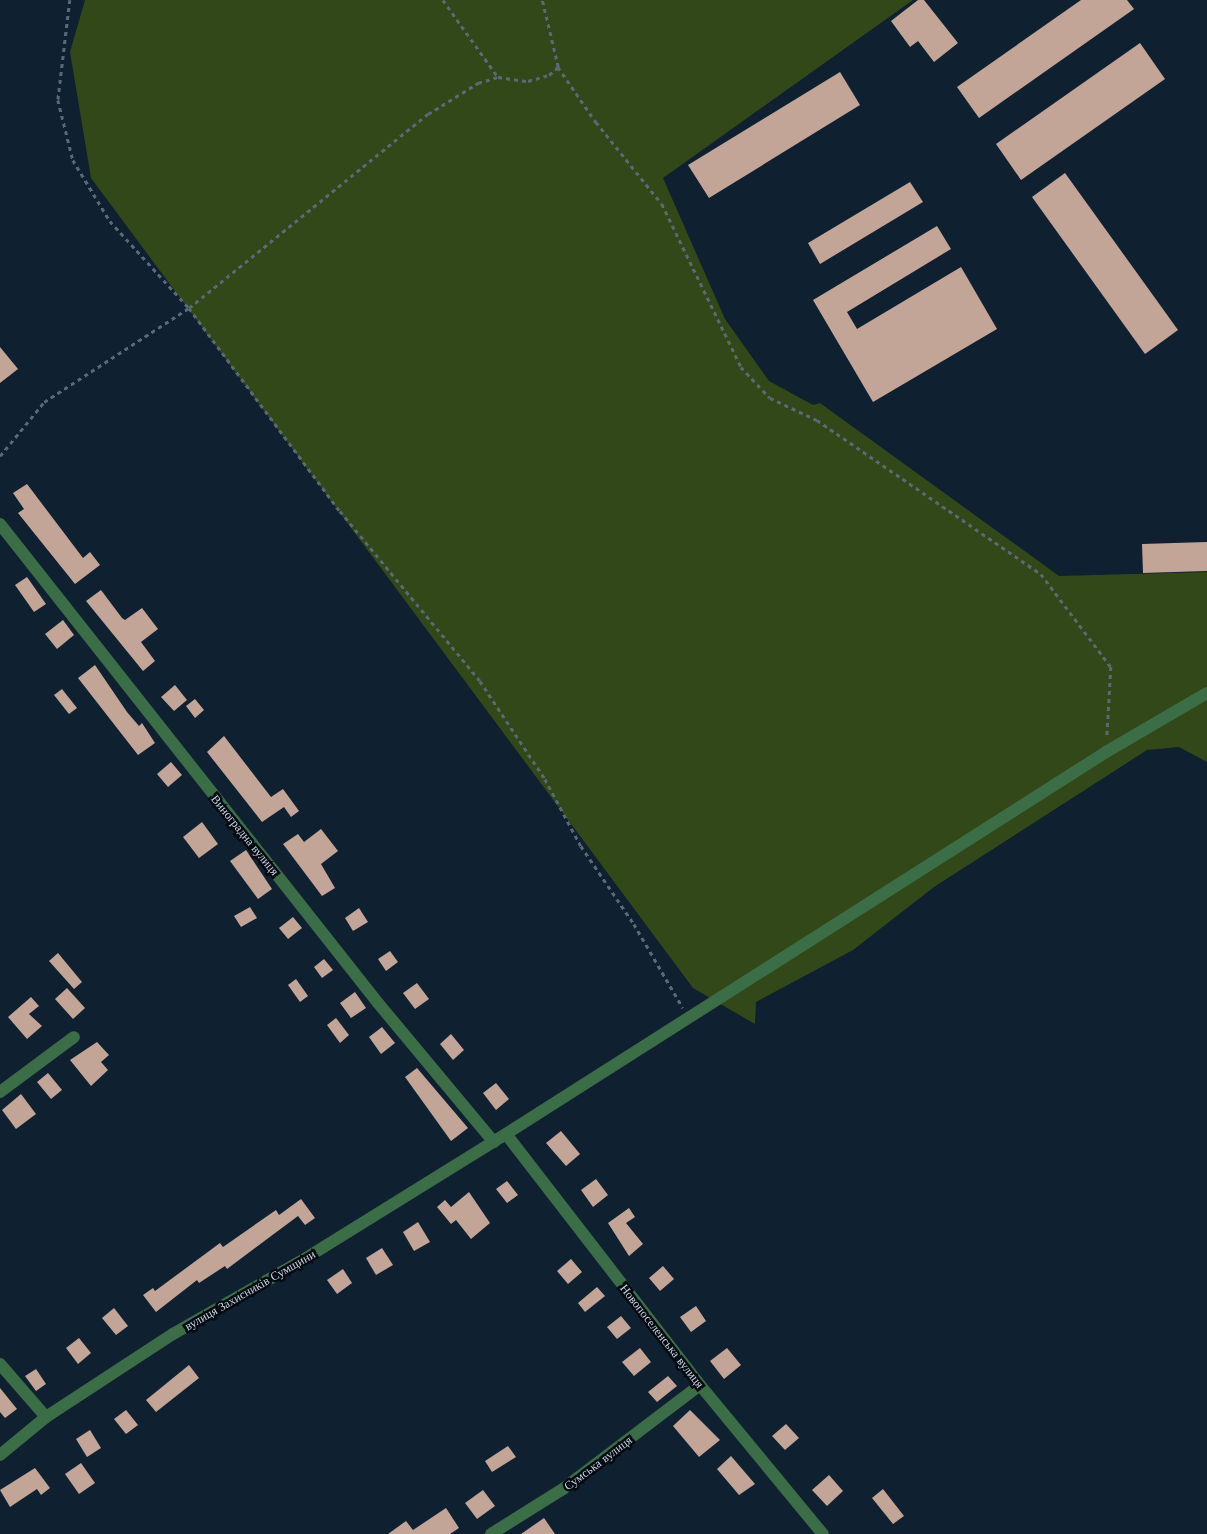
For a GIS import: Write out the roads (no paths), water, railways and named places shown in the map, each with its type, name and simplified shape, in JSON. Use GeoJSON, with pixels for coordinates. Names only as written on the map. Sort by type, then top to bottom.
{"type":"FeatureCollection","features":[{"type":"Feature","properties":{"kind":"street","name":"Виноградна вулиця"},"geometry":{"type":"LineString","coordinates":[[0,524],[378,1004],[494,1142]]}},
{"type":"Feature","properties":{"kind":"street","name":"вулиця Захисників Сумщини"},"geometry":{"type":"LineString","coordinates":[[0,1455],[46,1418],[173,1334],[306,1258],[494,1142],[1106,752],[1207,693]]}},
{"type":"Feature","properties":{"kind":"street"},"geometry":{"type":"LineString","coordinates":[[0,1092],[74,1037]]}},
{"type":"Feature","properties":{"kind":"street","name":"Новопоселенська вулиця"},"geometry":{"type":"LineString","coordinates":[[506,1134],[700,1385],[823,1534]]}},
{"type":"Feature","properties":{"kind":"street"},"geometry":{"type":"LineString","coordinates":[[0,1364],[46,1418]]}},
{"type":"Feature","properties":{"kind":"street","name":"Сумська вулиця"},"geometry":{"type":"LineString","coordinates":[[491,1534],[563,1489],[700,1385]]}}]}
